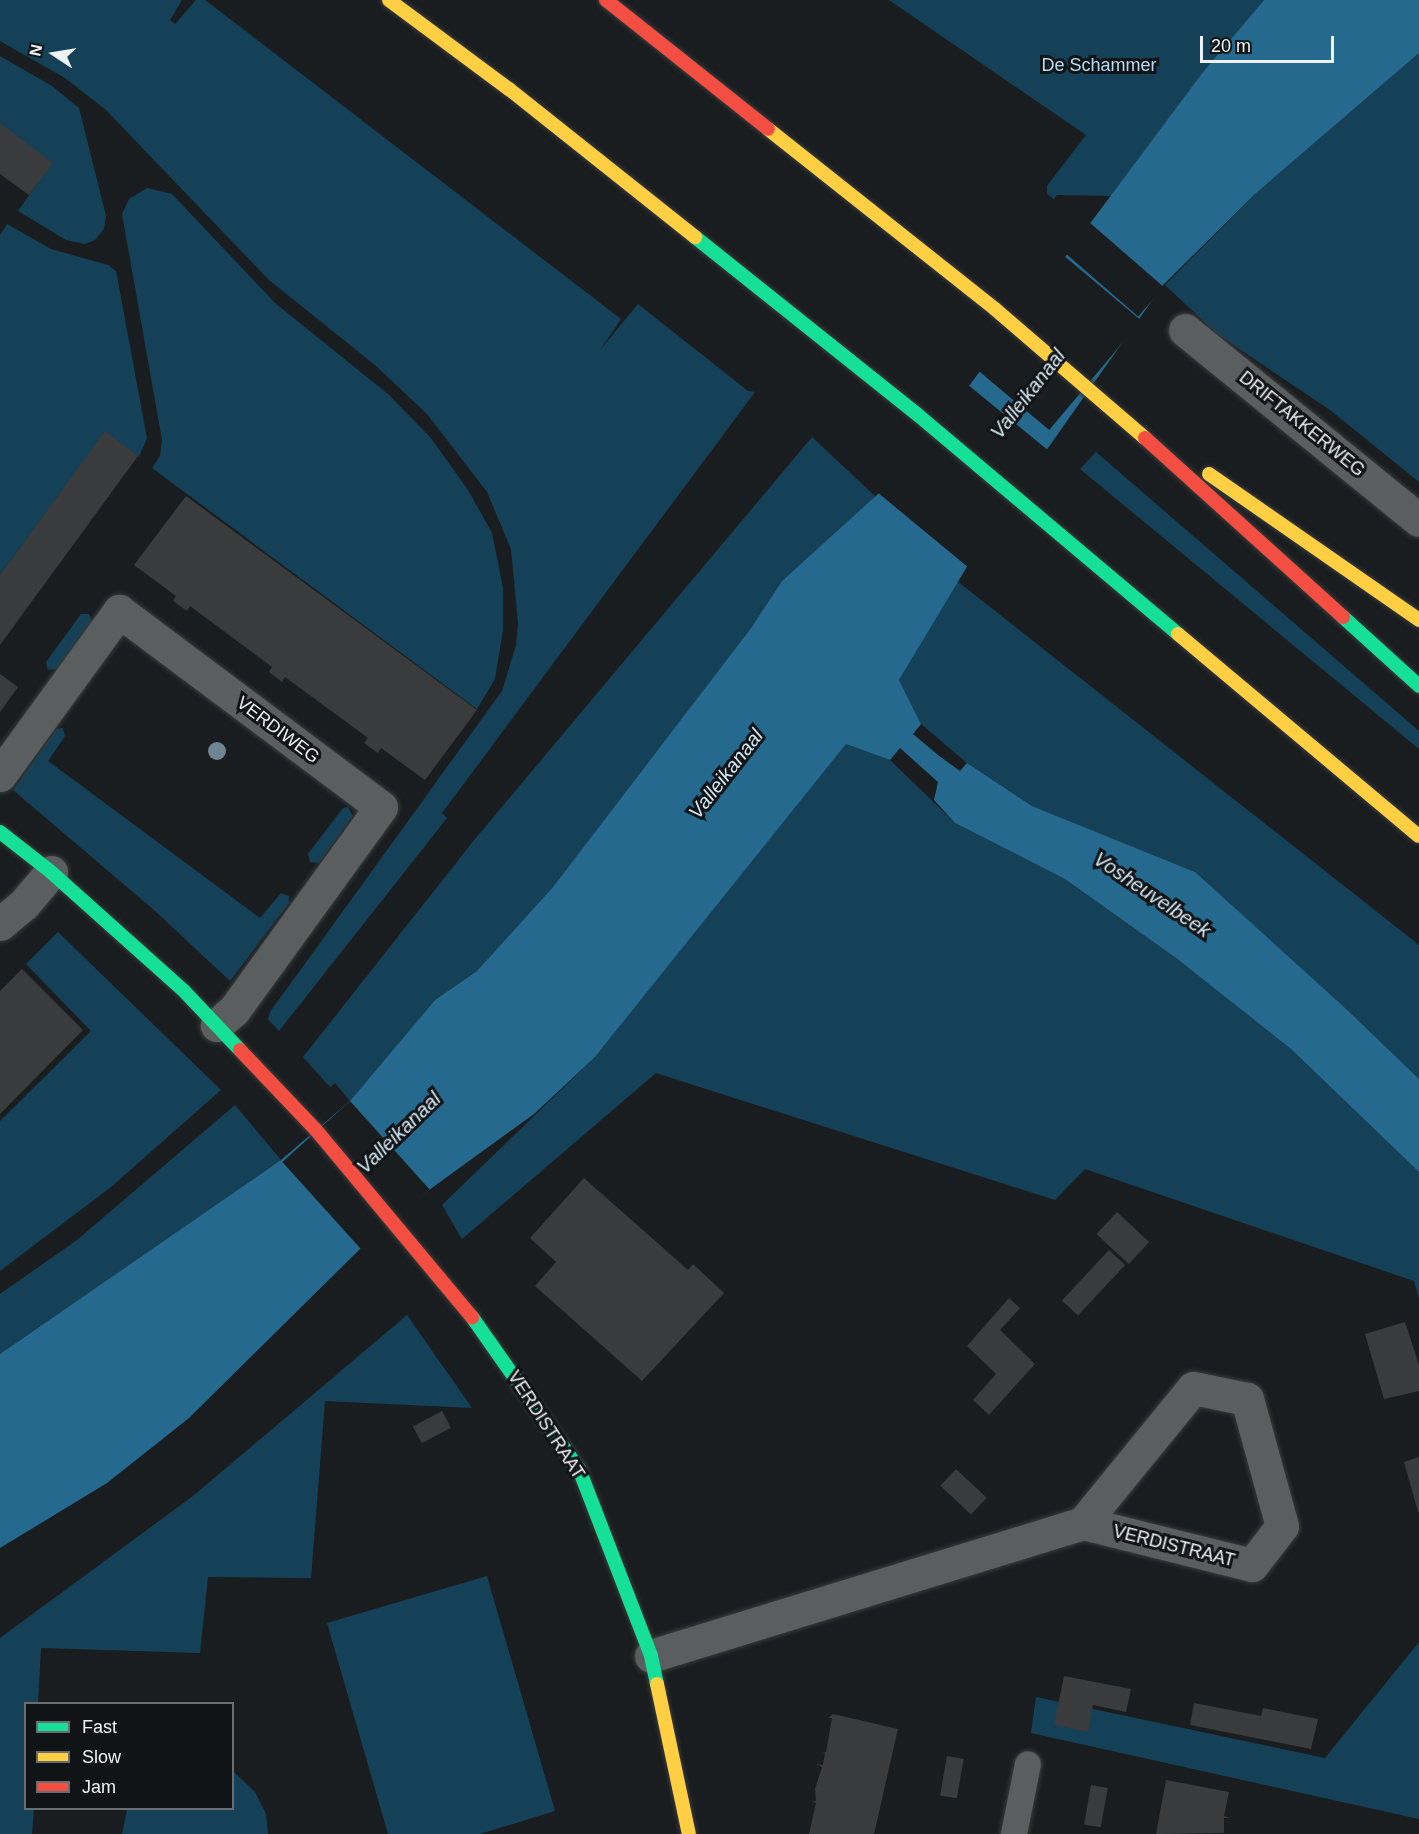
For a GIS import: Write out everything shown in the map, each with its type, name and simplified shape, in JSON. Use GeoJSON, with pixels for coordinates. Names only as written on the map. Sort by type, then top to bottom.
{"type":"FeatureCollection","features":[{"type":"Feature","properties":{"kind":"main road"},"geometry":{"type":"LineString","coordinates":[[389,0],[509,89],[1033,508],[1419,836]]}},
{"type":"Feature","properties":{"kind":"main road"},"geometry":{"type":"LineString","coordinates":[[606,0],[995,309],[1108,405],[1419,686]]}},
{"type":"Feature","properties":{"kind":"main road"},"geometry":{"type":"LineString","coordinates":[[1108,405],[1395,600],[1419,620]]}},
{"type":"Feature","properties":{"kind":"main road"},"geometry":{"type":"LineString","coordinates":[[0,832],[51,872],[217,1025]]}},
{"type":"Feature","properties":{"kind":"main road","name":"VERDISTRAAT"},"geometry":{"type":"LineString","coordinates":[[217,1025],[316,1131],[394,1220],[489,1338],[579,1469],[651,1656],[689,1834]]}},
{"type":"Feature","properties":{"kind":"street","name":"DRIFTAKKERWEG"},"geometry":{"type":"LineString","coordinates":[[1185,330],[1419,520]]}},
{"type":"Feature","properties":{"kind":"street","name":"VERDIWEG"},"geometry":{"type":"LineString","coordinates":[[0,775],[119,611],[381,807],[234,1010],[217,1025]]}},
{"type":"Feature","properties":{"kind":"street"},"geometry":{"type":"LineString","coordinates":[[0,924],[24,904],[51,872]]}},
{"type":"Feature","properties":{"kind":"street","name":"VERDISTRAAT"},"geometry":{"type":"LineString","coordinates":[[1193,1388],[1247,1399],[1282,1526],[1252,1565],[1083,1523],[1193,1388]]}},
{"type":"Feature","properties":{"kind":"street"},"geometry":{"type":"LineString","coordinates":[[651,1656],[1083,1523]]}},
{"type":"Feature","properties":{"kind":"lane"},"geometry":{"type":"LineString","coordinates":[[1014,1834],[1028,1764]]}},
{"type":"Feature","properties":{"kind":"green space"},"geometry":{"type":"Polygon","coordinates":[[[0,0],[182,0],[170,20],[175,24],[196,0],[205,0],[621,319],[600,350],[638,304],[748,391],[755,392],[442,813],[447,818],[279,1031],[268,1019],[270,1012],[502,691],[516,645],[518,623],[511,549],[487,492],[427,414],[375,365],[269,280],[106,110],[65,78],[0,41],[0,0]]]}},
{"type":"Feature","properties":{"kind":"green space","name":"De Schammer"},"geometry":{"type":"Polygon","coordinates":[[[889,0],[1264,0],[1203,72],[1113,196],[1057,195],[1054,199],[1047,194],[1047,186],[1086,135],[889,0]]]}},
{"type":"Feature","properties":{"kind":"green space"},"geometry":{"type":"Polygon","coordinates":[[[1419,53],[1419,482],[1330,410],[1217,334],[1165,285],[1255,194],[1419,53]]]}},
{"type":"Feature","properties":{"kind":"green space"},"geometry":{"type":"Polygon","coordinates":[[[0,56],[52,86],[79,108],[106,216],[104,229],[95,240],[85,244],[66,240],[18,211],[52,163],[0,124],[0,56]]]}},
{"type":"Feature","properties":{"kind":"green space"},"geometry":{"type":"Polygon","coordinates":[[[147,188],[172,194],[275,303],[389,395],[430,437],[468,490],[492,533],[503,588],[503,630],[495,679],[477,709],[152,468],[160,456],[162,440],[122,214],[129,199],[147,188]]]}},
{"type":"Feature","properties":{"kind":"green space"},"geometry":{"type":"Polygon","coordinates":[[[7,224],[51,249],[108,265],[116,271],[147,438],[139,457],[105,432],[0,575],[0,235],[7,224]]]}},
{"type":"Feature","properties":{"kind":"green space"},"geometry":{"type":"Polygon","coordinates":[[[812,437],[876,497],[782,581],[751,628],[553,887],[477,971],[435,1000],[350,1101],[335,1083],[330,1087],[303,1057],[475,839],[812,437]]]}},
{"type":"Feature","properties":{"kind":"green space"},"geometry":{"type":"Polygon","coordinates":[[[1096,452],[1419,731],[1419,749],[1080,469],[1096,452]]]}},
{"type":"Feature","properties":{"kind":"green space"},"geometry":{"type":"Polygon","coordinates":[[[957,581],[1419,945],[1419,1079],[1195,872],[1032,806],[967,763],[921,724],[899,680],[957,581]]]}},
{"type":"Feature","properties":{"kind":"green space"},"geometry":{"type":"Polygon","coordinates":[[[81,614],[89,614],[92,621],[57,669],[48,670],[46,662],[81,614]]]}},
{"type":"Feature","properties":{"kind":"green space"},"geometry":{"type":"Polygon","coordinates":[[[63,728],[65,736],[48,761],[260,918],[281,893],[289,896],[289,903],[230,981],[154,910],[13,790],[56,729],[63,728]]]}},
{"type":"Feature","properties":{"kind":"green space"},"geometry":{"type":"Polygon","coordinates":[[[846,744],[890,760],[955,823],[1065,879],[1176,958],[1291,1049],[1419,1172],[1419,1299],[1414,1281],[1085,1169],[1055,1200],[656,1073],[462,1239],[442,1205],[595,1057],[846,744]]]}},
{"type":"Feature","properties":{"kind":"green space"},"geometry":{"type":"Polygon","coordinates":[[[348,807],[353,816],[319,863],[310,862],[308,854],[343,808],[348,807]]]}},
{"type":"Feature","properties":{"kind":"green space"},"geometry":{"type":"Polygon","coordinates":[[[58,932],[221,1090],[111,1187],[0,1271],[0,1121],[91,1031],[26,964],[58,932]]]}},
{"type":"Feature","properties":{"kind":"green space"},"geometry":{"type":"Polygon","coordinates":[[[235,1105],[281,1160],[0,1354],[0,1294],[77,1240],[235,1105]]]}},
{"type":"Feature","properties":{"kind":"green space"},"geometry":{"type":"Polygon","coordinates":[[[407,1315],[472,1408],[325,1401],[311,1578],[208,1577],[200,1653],[41,1648],[38,1702],[24,1702],[24,1810],[34,1810],[32,1834],[0,1834],[0,1638],[193,1496],[407,1315]]]}},
{"type":"Feature","properties":{"kind":"green space"},"geometry":{"type":"Polygon","coordinates":[[[487,1576],[555,1811],[480,1834],[388,1834],[327,1623],[487,1576]]]}},
{"type":"Feature","properties":{"kind":"green space"},"geometry":{"type":"Polygon","coordinates":[[[1419,1642],[1419,1819],[1031,1733],[1036,1697],[1325,1758],[1419,1642]]]}},
{"type":"Feature","properties":{"kind":"green space"},"geometry":{"type":"Polygon","coordinates":[[[234,1772],[255,1792],[266,1814],[268,1834],[122,1834],[127,1810],[234,1810],[234,1772]]]}},
{"type":"Feature","properties":{"kind":"water"},"geometry":{"type":"Polygon","coordinates":[[[1264,0],[1419,0],[1419,53],[1255,194],[1163,285],[983,540],[899,680],[921,724],[913,734],[938,755],[960,771],[967,763],[1032,806],[1195,872],[1346,1009],[1419,1079],[1419,1172],[1291,1049],[1176,958],[1065,879],[955,823],[934,800],[938,782],[900,748],[890,760],[846,744],[595,1057],[534,1114],[429,1190],[360,1249],[189,1418],[107,1483],[0,1548],[0,1354],[281,1160],[350,1101],[435,1000],[477,971],[553,887],[751,628],[782,581],[910,465],[1203,72],[1264,0]]]}},
{"type":"Feature","properties":{"kind":"pier"},"geometry":{"type":"Polygon","coordinates":[[[1089,222],[1164,287],[1138,316],[1063,251],[1089,222]]]}},
{"type":"Feature","properties":{"kind":"pier"},"geometry":{"type":"Polygon","coordinates":[[[1063,255],[1141,321],[1049,430],[971,365],[1063,255]]]}},
{"type":"Feature","properties":{"kind":"pier"},"geometry":{"type":"Polygon","coordinates":[[[967,384],[1049,451],[969,568],[877,492],[908,463],[967,384]]]}},
{"type":"Feature","properties":{"kind":"pier"},"geometry":{"type":"Polygon","coordinates":[[[350,1101],[430,1189],[362,1250],[282,1162],[350,1101]]]}},
{"type":"Feature","properties":{"kind":"building"},"geometry":{"type":"Polygon","coordinates":[[[0,123],[53,163],[29,195],[0,174],[0,123]]]}},
{"type":"Feature","properties":{"kind":"building"},"geometry":{"type":"Polygon","coordinates":[[[105,431],[138,456],[0,645],[0,575],[105,431]]]}},
{"type":"Feature","properties":{"kind":"building"},"geometry":{"type":"Polygon","coordinates":[[[186,496],[477,710],[425,780],[381,748],[378,753],[364,743],[368,738],[285,677],[282,682],[269,672],[272,667],[190,606],[187,611],[173,601],[176,596],[134,565],[186,496]]]}},
{"type":"Feature","properties":{"kind":"building"},"geometry":{"type":"Polygon","coordinates":[[[0,674],[18,687],[0,712],[0,674]]]}},
{"type":"Feature","properties":{"kind":"building"},"geometry":{"type":"Polygon","coordinates":[[[22,969],[83,1030],[0,1114],[0,991],[22,969]]]}},
{"type":"Feature","properties":{"kind":"building"},"geometry":{"type":"Polygon","coordinates":[[[584,1178],[688,1270],[693,1264],[724,1293],[642,1381],[535,1286],[556,1262],[530,1238],[584,1178]]]}},
{"type":"Feature","properties":{"kind":"building"},"geometry":{"type":"Polygon","coordinates":[[[1117,1212],[1149,1242],[1129,1264],[1097,1234],[1117,1212]]]}},
{"type":"Feature","properties":{"kind":"building"},"geometry":{"type":"Polygon","coordinates":[[[1109,1250],[1125,1265],[1078,1315],[1062,1300],[1109,1250]]]}},
{"type":"Feature","properties":{"kind":"building"},"geometry":{"type":"Polygon","coordinates":[[[1009,1298],[1020,1308],[1000,1330],[1035,1364],[989,1415],[973,1400],[996,1374],[967,1346],[1009,1298]]]}},
{"type":"Feature","properties":{"kind":"building"},"geometry":{"type":"Polygon","coordinates":[[[1405,1322],[1419,1365],[1419,1391],[1384,1399],[1365,1334],[1405,1322]]]}},
{"type":"Feature","properties":{"kind":"building"},"geometry":{"type":"Polygon","coordinates":[[[442,1411],[451,1428],[422,1443],[413,1426],[442,1411]]]}},
{"type":"Feature","properties":{"kind":"building"},"geometry":{"type":"Polygon","coordinates":[[[1419,1457],[1419,1512],[1418,1512],[1404,1462],[1419,1457]]]}},
{"type":"Feature","properties":{"kind":"building"},"geometry":{"type":"Polygon","coordinates":[[[956,1469],[987,1498],[971,1514],[940,1486],[956,1469]]]}},
{"type":"Feature","properties":{"kind":"building"},"geometry":{"type":"Polygon","coordinates":[[[1064,1676],[1131,1689],[1126,1712],[1093,1705],[1088,1732],[1054,1725],[1064,1676]]]}},
{"type":"Feature","properties":{"kind":"building"},"geometry":{"type":"Polygon","coordinates":[[[1194,1703],[1261,1716],[1263,1708],[1318,1719],[1311,1749],[1190,1725],[1194,1703]]]}},
{"type":"Feature","properties":{"kind":"building"},"geometry":{"type":"Polygon","coordinates":[[[833,1714],[898,1729],[874,1834],[809,1834],[816,1803],[812,1802],[816,1801],[815,1789],[822,1767],[816,1764],[823,1765],[825,1753],[822,1753],[826,1752],[832,1718],[828,1718],[833,1714]]]}},
{"type":"Feature","properties":{"kind":"building"},"geometry":{"type":"Polygon","coordinates":[[[947,1756],[964,1759],[957,1798],[940,1795],[947,1756]]]}},
{"type":"Feature","properties":{"kind":"building"},"geometry":{"type":"Polygon","coordinates":[[[1166,1780],[1229,1792],[1224,1816],[1231,1818],[1224,1818],[1224,1833],[1156,1834],[1166,1780]]]}},
{"type":"Feature","properties":{"kind":"building"},"geometry":{"type":"Polygon","coordinates":[[[1091,1785],[1108,1788],[1101,1827],[1084,1824],[1091,1785]]]}},
{"type":"Feature","properties":{"kind":"traffic: fast"},"geometry":{"type":"LineString","coordinates":[[695,237],[918,415],[1178,634]]}},
{"type":"Feature","properties":{"kind":"traffic: fast"},"geometry":{"type":"LineString","coordinates":[[1343,617],[1419,686]]}},
{"type":"Feature","properties":{"kind":"traffic: fast"},"geometry":{"type":"LineString","coordinates":[[0,832],[51,872],[184,991],[240,1050]]}},
{"type":"Feature","properties":{"kind":"traffic: fast"},"geometry":{"type":"LineString","coordinates":[[472,1317],[579,1469],[651,1656],[657,1684]]}},
{"type":"Feature","properties":{"kind":"traffic: slow"},"geometry":{"type":"LineString","coordinates":[[389,0],[509,89],[695,237]]}},
{"type":"Feature","properties":{"kind":"traffic: slow"},"geometry":{"type":"LineString","coordinates":[[768,129],[995,309],[1145,438]]}},
{"type":"Feature","properties":{"kind":"traffic: slow"},"geometry":{"type":"LineString","coordinates":[[1209,474],[1419,620]]}},
{"type":"Feature","properties":{"kind":"traffic: slow"},"geometry":{"type":"LineString","coordinates":[[1178,634],[1419,836]]}},
{"type":"Feature","properties":{"kind":"traffic: slow"},"geometry":{"type":"LineString","coordinates":[[657,1684],[689,1834]]}},
{"type":"Feature","properties":{"kind":"traffic: jam"},"geometry":{"type":"LineString","coordinates":[[606,0],[768,129]]}},
{"type":"Feature","properties":{"kind":"traffic: jam"},"geometry":{"type":"LineString","coordinates":[[1145,438],[1343,617]]}},
{"type":"Feature","properties":{"kind":"traffic: jam"},"geometry":{"type":"LineString","coordinates":[[240,1050],[316,1130],[472,1317]]}},
{"type":"Feature","properties":{"kind":"water label","name":"Valleikanaal"},"geometry":{"type":"Point","coordinates":[1028,394]}},
{"type":"Feature","properties":{"kind":"water label","name":"Valleikanaal"},"geometry":{"type":"Point","coordinates":[726,774]}},
{"type":"Feature","properties":{"kind":"water label","name":"Vosheuvelbeek"},"geometry":{"type":"Point","coordinates":[1152,895]}},
{"type":"Feature","properties":{"kind":"water label","name":"Valleikanaal"},"geometry":{"type":"Point","coordinates":[399,1133]}}]}
